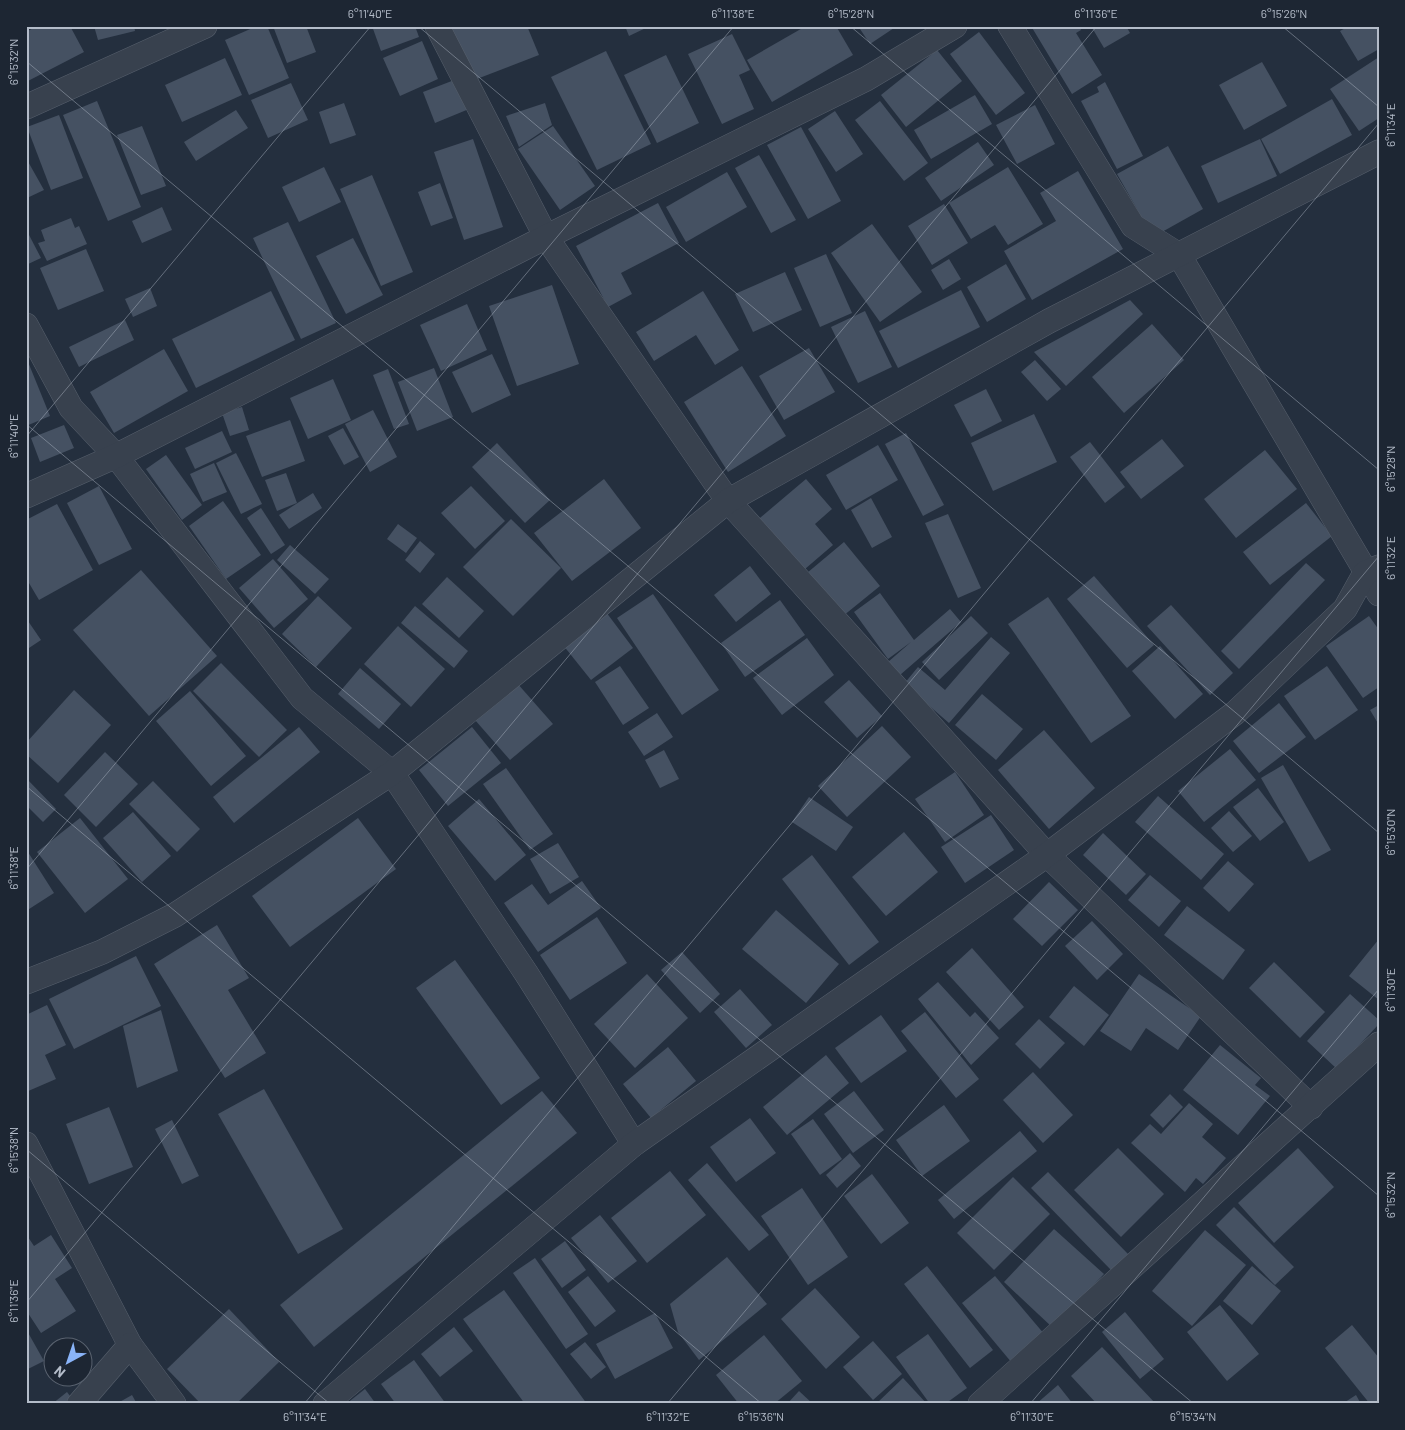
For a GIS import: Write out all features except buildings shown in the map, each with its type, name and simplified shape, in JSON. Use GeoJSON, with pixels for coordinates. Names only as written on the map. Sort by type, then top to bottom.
{"type":"FeatureCollection","features":[{"type":"Feature","properties":{"kind":"street"},"geometry":{"type":"LineString","coordinates":[[26,107],[205,26]]}},
{"type":"Feature","properties":{"kind":"street"},"geometry":{"type":"LineString","coordinates":[[437,26],[546,237],[728,501],[1047,855],[1311,1107]]}},
{"type":"Feature","properties":{"kind":"street"},"geometry":{"type":"LineString","coordinates":[[26,496],[116,456],[546,237],[866,79],[955,26]]}},
{"type":"Feature","properties":{"kind":"street"},"geometry":{"type":"LineString","coordinates":[[1010,26],[1133,226],[1178,255],[1372,570],[1379,594]]}},
{"type":"Feature","properties":{"kind":"street"},"geometry":{"type":"LineString","coordinates":[[26,982],[102,952],[175,915],[392,773],[728,501],[1049,321],[1379,152]]}},
{"type":"Feature","properties":{"kind":"street"},"geometry":{"type":"LineString","coordinates":[[26,325],[70,408],[116,456],[302,698],[392,773],[526,973],[634,1144]]}},
{"type":"Feature","properties":{"kind":"street"},"geometry":{"type":"LineString","coordinates":[[324,1404],[634,1144],[1047,855],[1235,713],[1345,609],[1372,570]]}},
{"type":"Feature","properties":{"kind":"street"},"geometry":{"type":"LineString","coordinates":[[980,1404],[1379,1044]]}},
{"type":"Feature","properties":{"kind":"street"},"geometry":{"type":"LineString","coordinates":[[26,1144],[130,1345],[174,1404]]}},
{"type":"Feature","properties":{"kind":"street"},"geometry":{"type":"LineString","coordinates":[[79,1404],[130,1345]]}}]}
